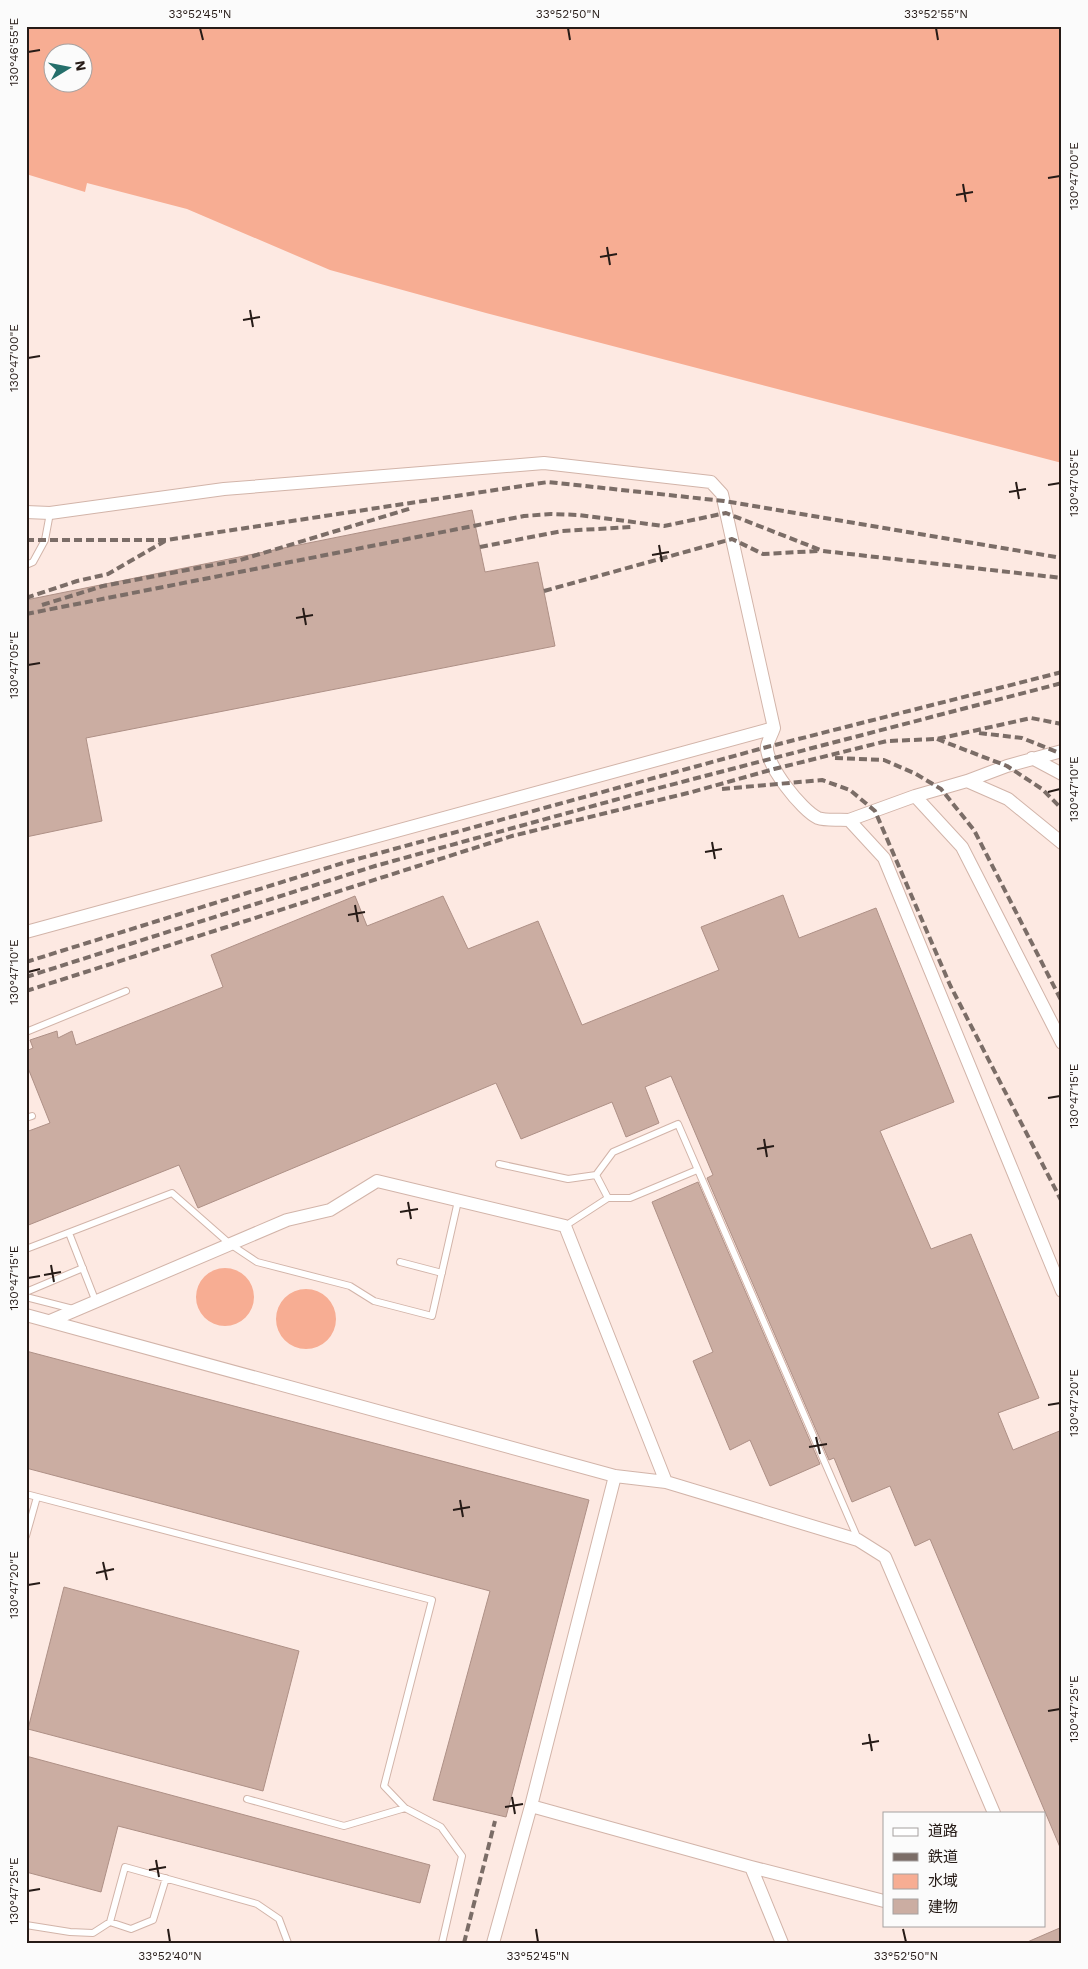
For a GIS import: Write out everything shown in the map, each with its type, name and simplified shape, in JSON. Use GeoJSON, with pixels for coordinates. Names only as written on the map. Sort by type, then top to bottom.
{"type":"FeatureCollection","features":[{"type":"Feature","properties":{"kind":"street"},"geometry":{"type":"LineString","coordinates":[[26,512],[50,513],[224,489],[544,463],[712,482],[722,494],[774,728],[767,747],[774,769],[783,783],[818,818],[849,820],[914,796],[967,781],[1032,758],[1062,751]]}},
{"type":"Feature","properties":{"kind":"street"},"geometry":{"type":"LineString","coordinates":[[26,932],[774,728]]}},
{"type":"Feature","properties":{"kind":"street"},"geometry":{"type":"LineString","coordinates":[[1032,758],[1062,774]]}},
{"type":"Feature","properties":{"kind":"street"},"geometry":{"type":"LineString","coordinates":[[967,781],[1008,799],[1062,844]]}},
{"type":"Feature","properties":{"kind":"street"},"geometry":{"type":"LineString","coordinates":[[914,796],[962,847],[1062,1043]]}},
{"type":"Feature","properties":{"kind":"street"},"geometry":{"type":"LineString","coordinates":[[849,820],[884,858],[1062,1291]]}},
{"type":"Feature","properties":{"kind":"street"},"geometry":{"type":"LineString","coordinates":[[50,1321],[287,1220],[330,1210],[377,1181],[565,1226],[666,1482]]}},
{"type":"Feature","properties":{"kind":"street"},"geometry":{"type":"LineString","coordinates":[[26,1315],[615,1476],[666,1482],[858,1540],[885,1557],[994,1812]]}},
{"type":"Feature","properties":{"kind":"street"},"geometry":{"type":"LineString","coordinates":[[493,1943],[531,1806],[615,1476]]}},
{"type":"Feature","properties":{"kind":"street"},"geometry":{"type":"LineString","coordinates":[[531,1806],[751,1868],[883,1902]]}},
{"type":"Feature","properties":{"kind":"street"},"geometry":{"type":"LineString","coordinates":[[751,1868],[782,1943]]}},
{"type":"Feature","properties":{"kind":"lane"},"geometry":{"type":"LineString","coordinates":[[26,565],[33,562],[45,540],[50,513]]}},
{"type":"Feature","properties":{"kind":"lane"},"geometry":{"type":"LineString","coordinates":[[26,1032],[126,991]]}},
{"type":"Feature","properties":{"kind":"lane"},"geometry":{"type":"LineString","coordinates":[[499,1164],[568,1179],[596,1175],[614,1152],[678,1124],[858,1540]]}},
{"type":"Feature","properties":{"kind":"lane"},"geometry":{"type":"LineString","coordinates":[[565,1226],[608,1198],[630,1198],[697,1170]]}},
{"type":"Feature","properties":{"kind":"lane"},"geometry":{"type":"LineString","coordinates":[[596,1175],[608,1198]]}},
{"type":"Feature","properties":{"kind":"lane"},"geometry":{"type":"LineString","coordinates":[[26,1249],[172,1193],[230,1244],[257,1262],[350,1286],[374,1301],[432,1316],[458,1201]]}},
{"type":"Feature","properties":{"kind":"lane"},"geometry":{"type":"LineString","coordinates":[[69,1233],[96,1302]]}},
{"type":"Feature","properties":{"kind":"lane"},"geometry":{"type":"LineString","coordinates":[[400,1262],[442,1273]]}},
{"type":"Feature","properties":{"kind":"lane"},"geometry":{"type":"LineString","coordinates":[[26,1292],[83,1268]]}},
{"type":"Feature","properties":{"kind":"lane"},"geometry":{"type":"LineString","coordinates":[[26,1297],[77,1310]]}},
{"type":"Feature","properties":{"kind":"lane"},"geometry":{"type":"LineString","coordinates":[[26,1494],[432,1600],[384,1786],[405,1808],[441,1827],[462,1856],[442,1943]]}},
{"type":"Feature","properties":{"kind":"lane"},"geometry":{"type":"LineString","coordinates":[[26,1536],[37,1496]]}},
{"type":"Feature","properties":{"kind":"lane"},"geometry":{"type":"LineString","coordinates":[[247,1799],[344,1826],[405,1808]]}},
{"type":"Feature","properties":{"kind":"lane"},"geometry":{"type":"LineString","coordinates":[[26,1925],[70,1932],[93,1933],[110,1922],[125,1866],[257,1904],[279,1919],[288,1943]]}},
{"type":"Feature","properties":{"kind":"lane"},"geometry":{"type":"LineString","coordinates":[[110,1922],[131,1929],[153,1920],[166,1878]]}},
{"type":"Feature","properties":{"kind":"water"},"geometry":{"type":"Polygon","coordinates":[[[26,26],[1062,26],[1062,463],[486,313],[330,270],[187,209],[87,183],[85,192],[26,174],[26,26]]]}},
{"type":"Feature","properties":{"kind":"water"},"geometry":{"type":"Polygon","coordinates":[[[219,1268],[231,1268],[246,1276],[254,1291],[254,1303],[246,1318],[231,1326],[219,1326],[204,1318],[196,1303],[196,1291],[204,1276],[219,1268]]]}},
{"type":"Feature","properties":{"kind":"water"},"geometry":{"type":"Polygon","coordinates":[[[300,1289],[312,1289],[323,1294],[331,1302],[336,1313],[334,1331],[323,1344],[312,1349],[300,1349],[289,1344],[281,1336],[276,1325],[276,1313],[281,1302],[289,1294],[300,1289]]]}},
{"type":"Feature","properties":{"kind":"building"},"geometry":{"type":"Polygon","coordinates":[[[472,510],[485,572],[538,562],[555,646],[86,738],[102,821],[26,837],[26,600],[472,510]]]}},
{"type":"Feature","properties":{"kind":"building"},"geometry":{"type":"Polygon","coordinates":[[[783,895],[799,938],[876,908],[954,1102],[880,1131],[931,1249],[971,1234],[1039,1398],[998,1413],[1013,1450],[1062,1430],[1062,1852],[930,1539],[915,1546],[890,1486],[852,1502],[834,1458],[829,1460],[707,1178],[713,1175],[671,1076],[645,1087],[659,1123],[626,1137],[612,1102],[521,1139],[496,1083],[198,1208],[179,1165],[26,1226],[26,1132],[50,1123],[26,1063],[26,1051],[33,1048],[30,1040],[57,1031],[58,1038],[72,1031],[76,1045],[223,987],[211,955],[355,896],[367,926],[443,896],[468,949],[538,921],[582,1025],[719,970],[701,927],[783,895]]]}},
{"type":"Feature","properties":{"kind":"building"},"geometry":{"type":"Polygon","coordinates":[[[698,1182],[820,1464],[770,1486],[750,1440],[730,1450],[693,1361],[713,1352],[652,1202],[698,1182]]]}},
{"type":"Feature","properties":{"kind":"building"},"geometry":{"type":"Polygon","coordinates":[[[26,1351],[589,1500],[506,1817],[433,1800],[490,1591],[26,1468],[26,1351]]]}},
{"type":"Feature","properties":{"kind":"building"},"geometry":{"type":"Polygon","coordinates":[[[64,1587],[299,1651],[263,1791],[28,1729],[64,1587]]]}},
{"type":"Feature","properties":{"kind":"building"},"geometry":{"type":"Polygon","coordinates":[[[26,1756],[430,1865],[420,1903],[118,1826],[101,1892],[26,1872],[26,1756]]]}},
{"type":"Feature","properties":{"kind":"building"},"geometry":{"type":"Polygon","coordinates":[[[1062,1927],[1062,1943],[1025,1943],[1062,1927]]]}},
{"type":"Feature","properties":{"kind":"railway"},"geometry":{"type":"LineString","coordinates":[[26,540],[167,540],[548,482],[724,501],[1062,558]]}},
{"type":"Feature","properties":{"kind":"railway"},"geometry":{"type":"LineString","coordinates":[[42,605],[103,586],[240,560],[412,508]]}},
{"type":"Feature","properties":{"kind":"railway"},"geometry":{"type":"LineString","coordinates":[[26,614],[524,516],[551,514],[579,515],[664,526],[726,513],[823,551],[1062,578]]}},
{"type":"Feature","properties":{"kind":"railway"},"geometry":{"type":"LineString","coordinates":[[480,547],[562,531],[632,527]]}},
{"type":"Feature","properties":{"kind":"railway"},"geometry":{"type":"LineString","coordinates":[[544,591],[732,539],[763,554],[818,551]]}},
{"type":"Feature","properties":{"kind":"railway"},"geometry":{"type":"LineString","coordinates":[[26,598],[77,581],[108,574],[165,541]]}},
{"type":"Feature","properties":{"kind":"railway"},"geometry":{"type":"LineString","coordinates":[[26,962],[343,863],[767,747],[1062,672]]}},
{"type":"Feature","properties":{"kind":"railway"},"geometry":{"type":"LineString","coordinates":[[26,977],[375,866],[651,790],[1062,683]]}},
{"type":"Feature","properties":{"kind":"railway"},"geometry":{"type":"LineString","coordinates":[[26,991],[512,836],[692,792],[774,769],[887,741],[937,739],[1031,718],[1062,724]]}},
{"type":"Feature","properties":{"kind":"railway"},"geometry":{"type":"LineString","coordinates":[[979,733],[1022,738],[1062,754]]}},
{"type":"Feature","properties":{"kind":"railway"},"geometry":{"type":"LineString","coordinates":[[937,739],[1007,766],[1042,789],[1062,809]]}},
{"type":"Feature","properties":{"kind":"railway"},"geometry":{"type":"LineString","coordinates":[[835,758],[884,760],[916,774],[941,789],[974,830],[1062,1002]]}},
{"type":"Feature","properties":{"kind":"railway"},"geometry":{"type":"LineString","coordinates":[[722,789],[822,780],[850,790],[875,811],[950,985],[1062,1202]]}},
{"type":"Feature","properties":{"kind":"railway"},"geometry":{"type":"LineString","coordinates":[[464,1943],[495,1821]]}}]}
